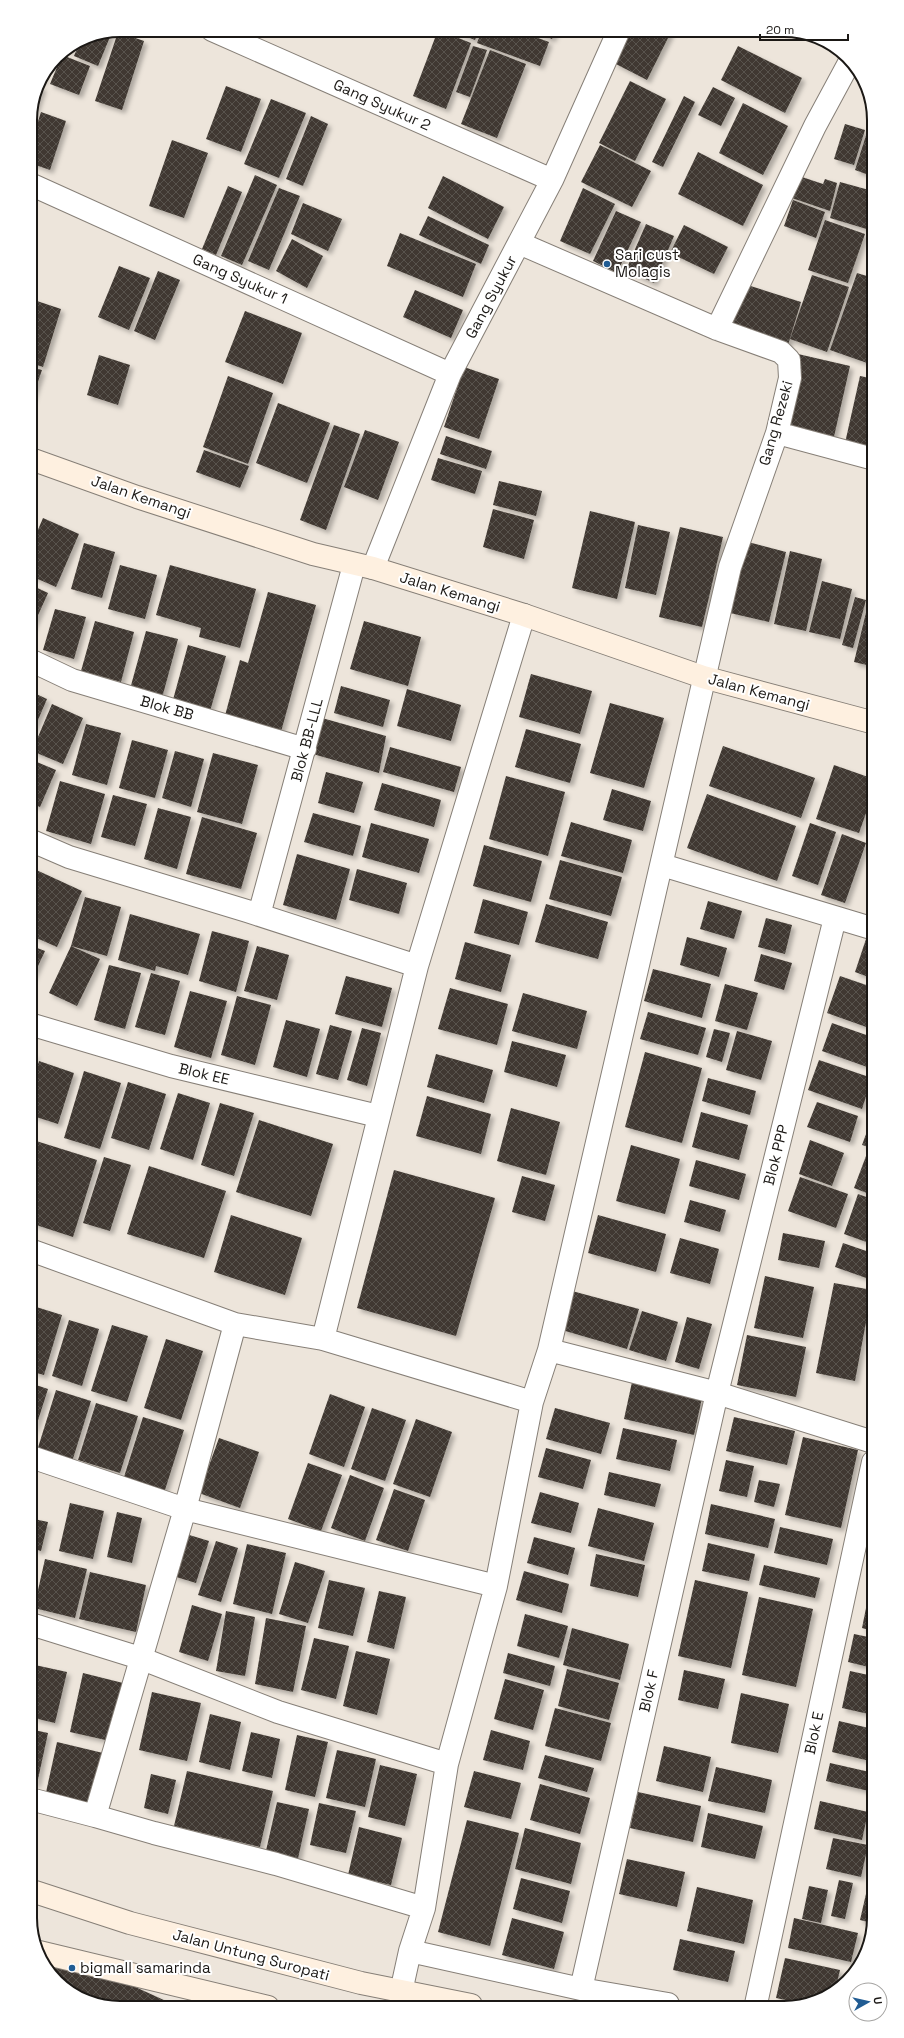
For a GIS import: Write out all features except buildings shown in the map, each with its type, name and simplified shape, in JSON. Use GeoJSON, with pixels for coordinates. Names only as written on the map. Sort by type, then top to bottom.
{"type":"FeatureCollection","features":[{"type":"Feature","properties":{"kind":"street","name":"Gang Syukur 2"},"geometry":{"type":"LineString","coordinates":[[238,37],[552,180]]}},
{"type":"Feature","properties":{"kind":"street","name":"Gang Syukur"},"geometry":{"type":"LineString","coordinates":[[363,567],[450,374],[552,180],[616,37]]}},
{"type":"Feature","properties":{"kind":"street"},"geometry":{"type":"LineString","coordinates":[[717,329],[815,126],[847,66]]}},
{"type":"Feature","properties":{"kind":"street","name":"Gang Syukur 1"},"geometry":{"type":"LineString","coordinates":[[37,187],[450,374]]}},
{"type":"Feature","properties":{"kind":"street","name":"Gang Rezeki"},"geometry":{"type":"LineString","coordinates":[[401,1992],[410,1951],[424,1908],[447,1764],[496,1586],[532,1402],[549,1350],[662,865],[703,677],[730,567],[776,433],[790,378],[789,360],[781,352],[717,329],[519,243]]}},
{"type":"Feature","properties":{"kind":"street"},"geometry":{"type":"LineString","coordinates":[[776,433],[867,457]]}},
{"type":"Feature","properties":{"kind":"street","name":"Jalan Kemangi"},"geometry":{"type":"LineString","coordinates":[[37,460],[137,497],[313,554],[363,567],[524,615],[703,677],[867,721]]}},
{"type":"Feature","properties":{"kind":"street","name":"Blok BB-LLL"},"geometry":{"type":"LineString","coordinates":[[259,915],[305,749],[363,567]]}},
{"type":"Feature","properties":{"kind":"street"},"geometry":{"type":"LineString","coordinates":[[324,1340],[378,1116],[417,966],[524,615]]}},
{"type":"Feature","properties":{"kind":"street","name":"Blok BB"},"geometry":{"type":"LineString","coordinates":[[37,663],[72,680],[305,749]]}},
{"type":"Feature","properties":{"kind":"street"},"geometry":{"type":"LineString","coordinates":[[37,843],[69,857],[259,915],[417,966]]}},
{"type":"Feature","properties":{"kind":"street"},"geometry":{"type":"LineString","coordinates":[[662,865],[867,927]]}},
{"type":"Feature","properties":{"kind":"street","name":"Blok PPP"},"geometry":{"type":"LineString","coordinates":[[717,1392],[835,918]]}},
{"type":"Feature","properties":{"kind":"street","name":"Blok EE"},"geometry":{"type":"LineString","coordinates":[[37,1026],[171,1066],[378,1116]]}},
{"type":"Feature","properties":{"kind":"street"},"geometry":{"type":"LineString","coordinates":[[37,1252],[235,1324],[324,1340],[532,1402]]}},
{"type":"Feature","properties":{"kind":"street"},"geometry":{"type":"LineString","coordinates":[[95,1816],[140,1658],[185,1509],[235,1324]]}},
{"type":"Feature","properties":{"kind":"street"},"geometry":{"type":"LineString","coordinates":[[549,1350],[717,1392],[867,1440]]}},
{"type":"Feature","properties":{"kind":"street","name":"Blok F"},"geometry":{"type":"LineString","coordinates":[[580,1989],[717,1392]]}},
{"type":"Feature","properties":{"kind":"street"},"geometry":{"type":"LineString","coordinates":[[37,1459],[185,1509],[496,1586]]}},
{"type":"Feature","properties":{"kind":"street","name":"Blok E"},"geometry":{"type":"LineString","coordinates":[[757,2001],[867,1490]]}},
{"type":"Feature","properties":{"kind":"street"},"geometry":{"type":"LineString","coordinates":[[37,1626],[140,1658],[278,1712],[447,1764]]}},
{"type":"Feature","properties":{"kind":"street"},"geometry":{"type":"LineString","coordinates":[[37,1801],[154,1833],[276,1864],[424,1908]]}},
{"type":"Feature","properties":{"kind":"street","name":"Jalan Untung Suropati"},"geometry":{"type":"LineString","coordinates":[[37,1893],[130,1923],[361,1983],[449,2001]]}},
{"type":"Feature","properties":{"kind":"street"},"geometry":{"type":"LineString","coordinates":[[410,1951],[580,1989],[650,2001]]}},
{"type":"Feature","properties":{"kind":"street"},"geometry":{"type":"LineString","coordinates":[[45,1953],[243,2001]]}},
{"type":"Feature","properties":{"kind":"place","name":"Sari cust Molagis"},"geometry":{"type":"Point","coordinates":[607,264]}},
{"type":"Feature","properties":{"kind":"place","name":"bigmall samarinda"},"geometry":{"type":"Point","coordinates":[72,1968]}}]}
